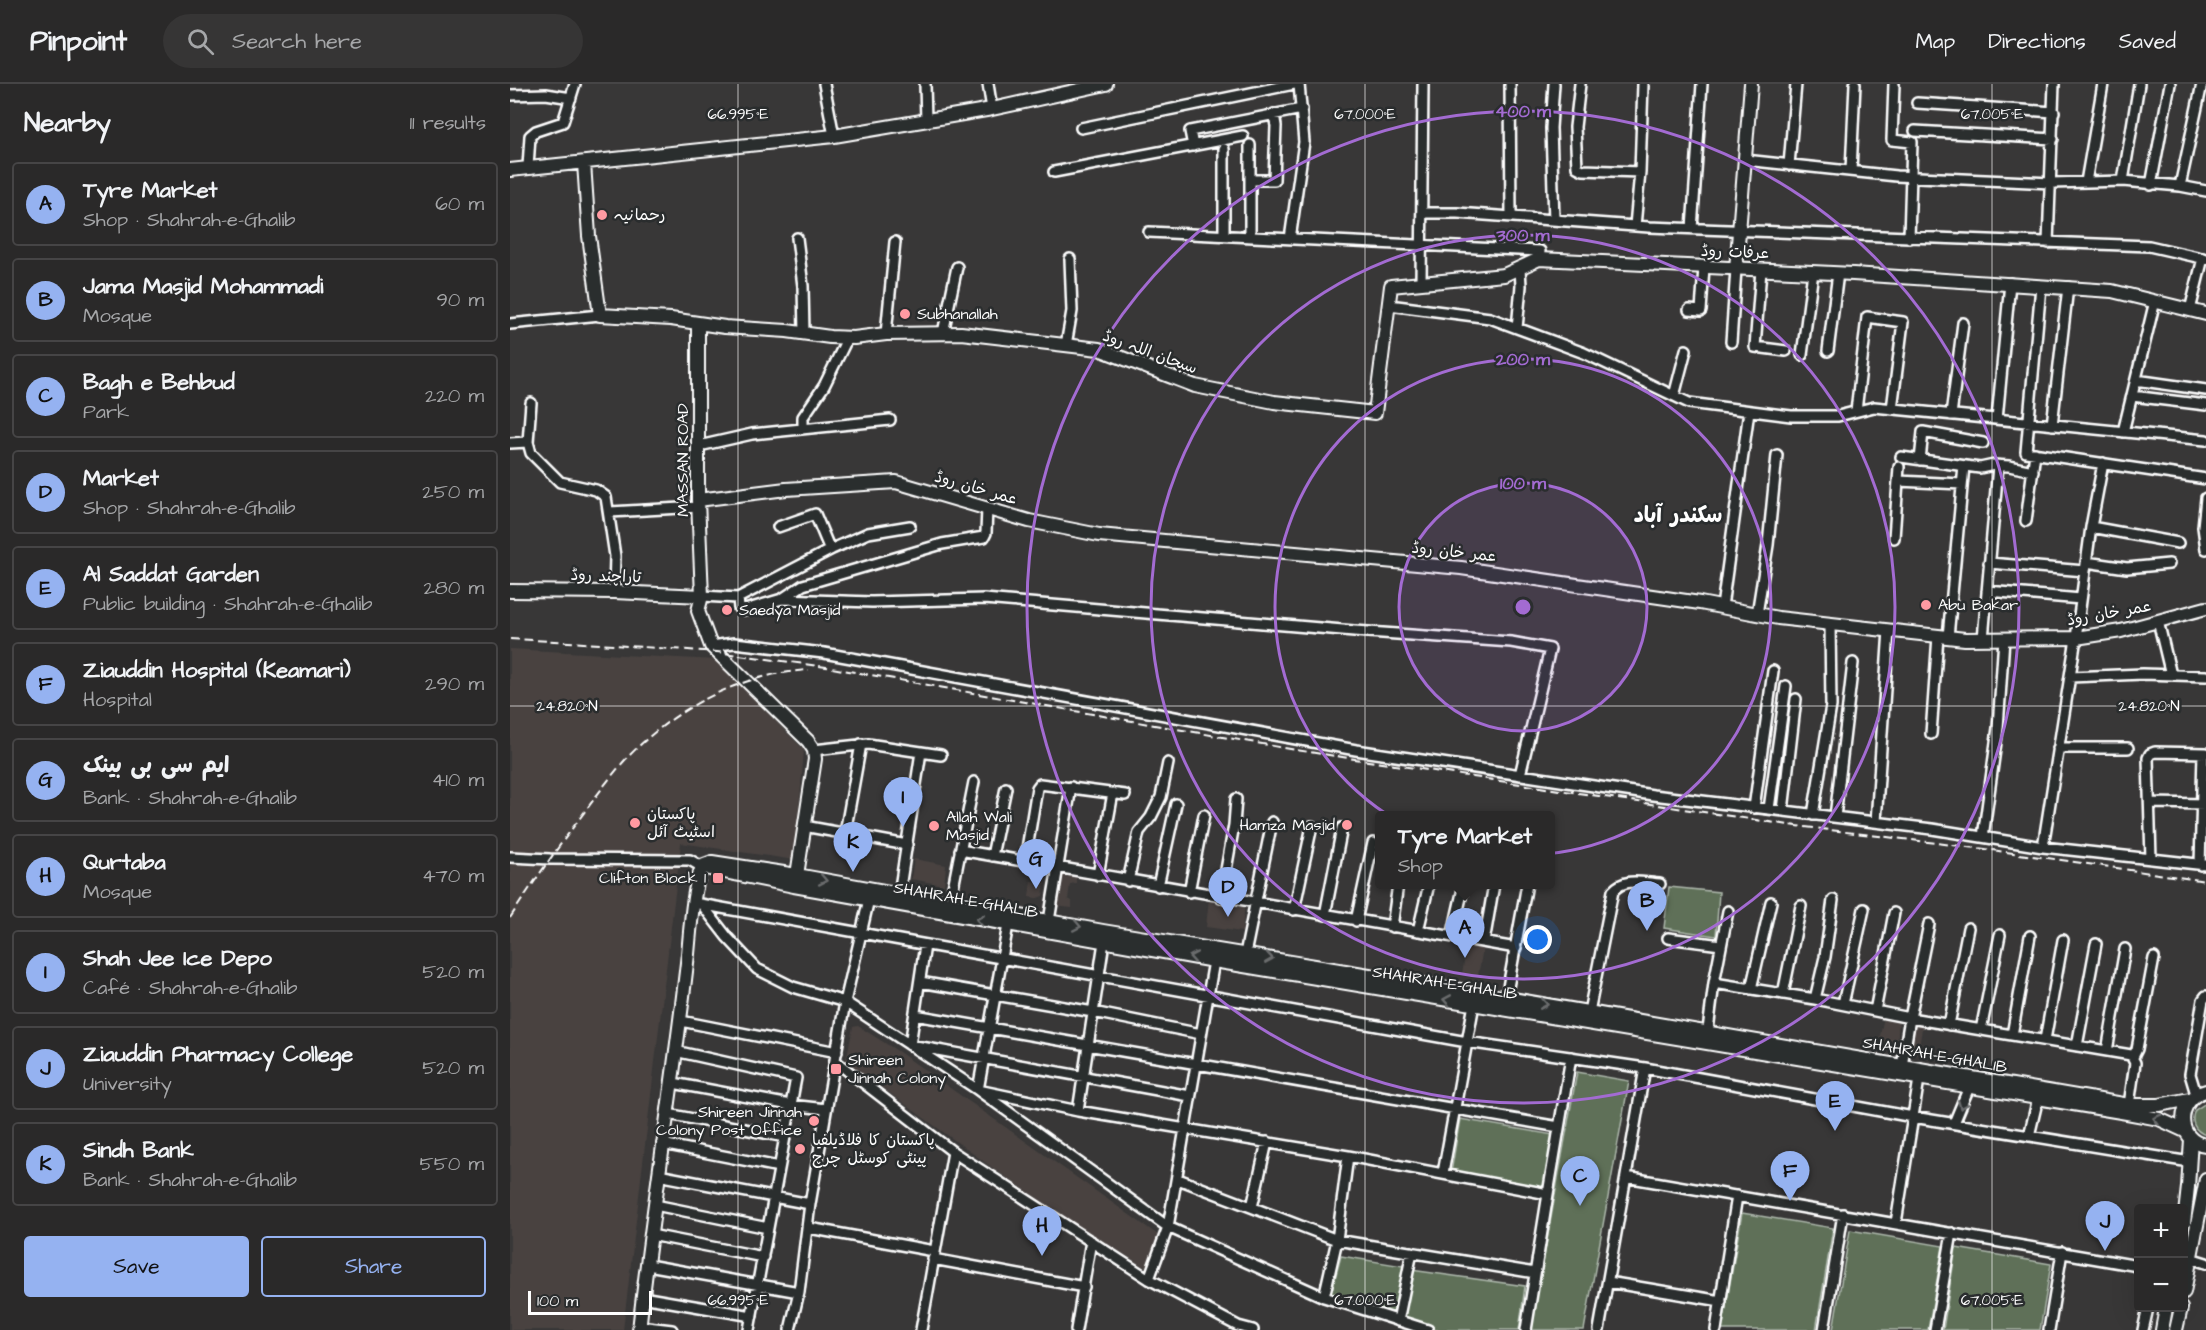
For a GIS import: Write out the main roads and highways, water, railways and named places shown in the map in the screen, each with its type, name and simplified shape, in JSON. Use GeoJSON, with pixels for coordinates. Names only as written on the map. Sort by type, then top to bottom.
{"type":"FeatureCollection","features":[{"type":"Feature","properties":{"kind":"railway"},"geometry":{"type":"LineString","coordinates":[[510,639],[717,652],[826,667],[1296,750],[1789,825],[1985,849],[2206,881]]}},
{"type":"Feature","properties":{"kind":"railway"},"geometry":{"type":"LineString","coordinates":[[510,918],[602,788],[625,760],[664,725],[708,697],[732,687],[783,673],[809,670]]}},
{"type":"Feature","properties":{"kind":"place","name":"رحمانیہ"},"geometry":{"type":"Point","coordinates":[602,215]}},
{"type":"Feature","properties":{"kind":"place","name":"Subhanallah"},"geometry":{"type":"Point","coordinates":[905,314]}},
{"type":"Feature","properties":{"kind":"place","name":"Abu Bakar"},"geometry":{"type":"Point","coordinates":[1926,605]}},
{"type":"Feature","properties":{"kind":"place","name":"Saedya Masjid"},"geometry":{"type":"Point","coordinates":[727,610]}},
{"type":"Feature","properties":{"kind":"place","name":"پاکستان اسٹیٹ آئل"},"geometry":{"type":"Point","coordinates":[635,823]}},
{"type":"Feature","properties":{"kind":"place","name":"Hamza Masjid"},"geometry":{"type":"Point","coordinates":[1347,825]}},
{"type":"Feature","properties":{"kind":"place","name":"Allah Wali Masjid"},"geometry":{"type":"Point","coordinates":[934,826]}},
{"type":"Feature","properties":{"kind":"place","name":"Shah Jee Ice Depo"},"geometry":{"type":"Point","coordinates":[903,827]}},
{"type":"Feature","properties":{"kind":"place","name":"Sindh Bank"},"geometry":{"type":"Point","coordinates":[853,872]}},
{"type":"Feature","properties":{"kind":"place","name":"Clifton Block 1"},"geometry":{"type":"Point","coordinates":[718,878]}},
{"type":"Feature","properties":{"kind":"place","name":"ایم سی بی بینک"},"geometry":{"type":"Point","coordinates":[1036,889]}},
{"type":"Feature","properties":{"kind":"place","name":"Market"},"geometry":{"type":"Point","coordinates":[1228,917]}},
{"type":"Feature","properties":{"kind":"place","name":"Jama Masjid Mohammadi"},"geometry":{"type":"Point","coordinates":[1647,931]}},
{"type":"Feature","properties":{"kind":"place","name":"Tyre Market"},"geometry":{"type":"Point","coordinates":[1465,958]}},
{"type":"Feature","properties":{"kind":"place","name":"Shireen Jinnah Colony"},"geometry":{"type":"Point","coordinates":[836,1069]}},
{"type":"Feature","properties":{"kind":"place","name":"Shireen Jinnah Colony Post Office"},"geometry":{"type":"Point","coordinates":[814,1121]}},
{"type":"Feature","properties":{"kind":"place","name":"Al Saddat Garden"},"geometry":{"type":"Point","coordinates":[1835,1131]}},
{"type":"Feature","properties":{"kind":"place","name":"پاکستان کا فلاڈیلفیا پینٹی کوسٹل چرچ"},"geometry":{"type":"Point","coordinates":[800,1149]}},
{"type":"Feature","properties":{"kind":"place","name":"Ziauddin Hospital (Keamari)"},"geometry":{"type":"Point","coordinates":[1790,1201]}},
{"type":"Feature","properties":{"kind":"place","name":"Bagh e Behbud"},"geometry":{"type":"Point","coordinates":[1580,1206]}},
{"type":"Feature","properties":{"kind":"place","name":"Ziauddin Pharmacy College"},"geometry":{"type":"Point","coordinates":[2105,1251]}},
{"type":"Feature","properties":{"kind":"place","name":"Qurtaba"},"geometry":{"type":"Point","coordinates":[1042,1256]}},
{"type":"Feature","properties":{"kind":"district","name":"سکندر آباد"},"geometry":{"type":"Point","coordinates":[1678,515]}}]}
